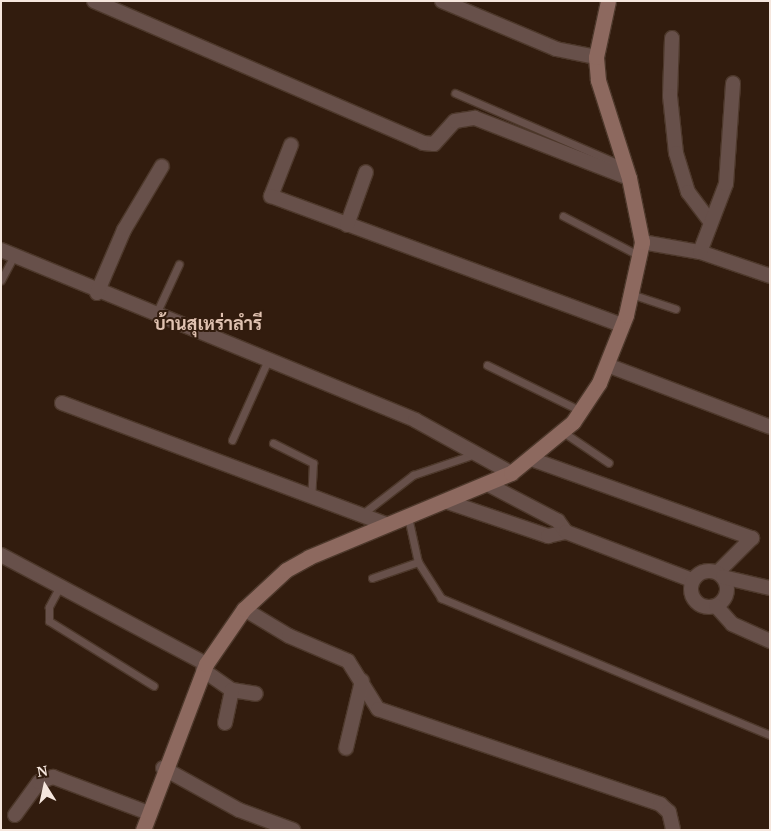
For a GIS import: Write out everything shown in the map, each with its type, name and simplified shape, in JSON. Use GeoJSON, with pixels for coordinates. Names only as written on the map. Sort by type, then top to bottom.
{"type":"FeatureCollection","features":[{"type":"Feature","properties":{"kind":"street"},"geometry":{"type":"LineString","coordinates":[[94,1],[423,142],[434,144],[455,122],[475,118],[626,172]]}},
{"type":"Feature","properties":{"kind":"street"},"geometry":{"type":"LineString","coordinates":[[442,1],[556,49],[596,57]]}},
{"type":"Feature","properties":{"kind":"street"},"geometry":{"type":"LineString","coordinates":[[144,830],[163,768],[205,667],[244,609],[286,570],[309,557],[489,486],[511,473],[563,432],[581,411],[607,365],[622,325],[641,249],[626,172],[602,104],[596,57],[608,1]]}},
{"type":"Feature","properties":{"kind":"street"},"geometry":{"type":"LineString","coordinates":[[672,38],[670,96],[676,153],[688,192],[710,222]]}},
{"type":"Feature","properties":{"kind":"street"},"geometry":{"type":"LineString","coordinates":[[700,252],[726,184],[733,83]]}},
{"type":"Feature","properties":{"kind":"street"},"geometry":{"type":"LineString","coordinates":[[291,145],[271,196],[622,325]]}},
{"type":"Feature","properties":{"kind":"street"},"geometry":{"type":"LineString","coordinates":[[97,293],[124,230],[162,166]]}},
{"type":"Feature","properties":{"kind":"street"},"geometry":{"type":"LineString","coordinates":[[347,225],[366,172]]}},
{"type":"Feature","properties":{"kind":"street"},"geometry":{"type":"LineString","coordinates":[[641,249],[700,252],[770,276]]}},
{"type":"Feature","properties":{"kind":"street"},"geometry":{"type":"LineString","coordinates":[[8,253],[97,293],[415,420],[480,453],[511,473]]}},
{"type":"Feature","properties":{"kind":"street"},"geometry":{"type":"LineString","coordinates":[[607,365],[770,426]]}},
{"type":"Feature","properties":{"kind":"street"},"geometry":{"type":"LineString","coordinates":[[62,403],[388,525]]}},
{"type":"Feature","properties":{"kind":"street"},"geometry":{"type":"LineString","coordinates":[[530,459],[752,538],[720,575]]}},
{"type":"Feature","properties":{"kind":"street"},"geometry":{"type":"LineString","coordinates":[[489,486],[558,521],[566,532],[692,580]]}},
{"type":"Feature","properties":{"kind":"street"},"geometry":{"type":"LineString","coordinates":[[448,502],[548,536],[566,532]]}},
{"type":"Feature","properties":{"kind":"street"},"geometry":{"type":"LineString","coordinates":[[1,555],[205,667],[232,690],[256,694]]}},
{"type":"Feature","properties":{"kind":"street"},"geometry":{"type":"LineString","coordinates":[[692,580],[703,572],[770,588]]}},
{"type":"Feature","properties":{"kind":"street"},"geometry":{"type":"LineString","coordinates":[[716,606],[726,596],[720,575]]}},
{"type":"Feature","properties":{"kind":"street"},"geometry":{"type":"LineString","coordinates":[[692,580],[695,602],[716,606],[732,624],[770,641]]}},
{"type":"Feature","properties":{"kind":"street"},"geometry":{"type":"LineString","coordinates":[[244,609],[289,636],[343,658],[362,678],[378,709],[660,804],[669,812],[673,830]]}},
{"type":"Feature","properties":{"kind":"street"},"geometry":{"type":"LineString","coordinates":[[346,748],[362,678]]}},
{"type":"Feature","properties":{"kind":"street"},"geometry":{"type":"LineString","coordinates":[[225,723],[232,690]]}},
{"type":"Feature","properties":{"kind":"street"},"geometry":{"type":"LineString","coordinates":[[163,768],[239,810],[293,830]]}},
{"type":"Feature","properties":{"kind":"street"},"geometry":{"type":"LineString","coordinates":[[15,815],[39,782],[53,777],[149,813]]}},
{"type":"Feature","properties":{"kind":"lane"},"geometry":{"type":"LineString","coordinates":[[455,94],[626,172]]}},
{"type":"Feature","properties":{"kind":"lane"},"geometry":{"type":"LineString","coordinates":[[563,216],[641,249]]}},
{"type":"Feature","properties":{"kind":"lane"},"geometry":{"type":"LineString","coordinates":[[1,280],[8,253]]}},
{"type":"Feature","properties":{"kind":"lane"},"geometry":{"type":"LineString","coordinates":[[155,316],[179,264]]}},
{"type":"Feature","properties":{"kind":"lane"},"geometry":{"type":"LineString","coordinates":[[631,294],[676,309]]}},
{"type":"Feature","properties":{"kind":"lane"},"geometry":{"type":"LineString","coordinates":[[232,440],[268,360]]}},
{"type":"Feature","properties":{"kind":"lane"},"geometry":{"type":"LineString","coordinates":[[487,365],[581,411]]}},
{"type":"Feature","properties":{"kind":"lane"},"geometry":{"type":"LineString","coordinates":[[563,432],[609,463]]}},
{"type":"Feature","properties":{"kind":"lane"},"geometry":{"type":"LineString","coordinates":[[273,443],[313,463],[311,496]]}},
{"type":"Feature","properties":{"kind":"lane"},"geometry":{"type":"LineString","coordinates":[[360,515],[413,475],[480,453]]}},
{"type":"Feature","properties":{"kind":"lane"},"geometry":{"type":"LineString","coordinates":[[408,517],[418,562],[442,598],[770,735]]}},
{"type":"Feature","properties":{"kind":"lane"},"geometry":{"type":"LineString","coordinates":[[372,578],[418,562]]}},
{"type":"Feature","properties":{"kind":"lane"},"geometry":{"type":"LineString","coordinates":[[60,586],[49,607],[49,621],[154,686]]}},
{"type":"Feature","properties":{"kind":"district","name":"บ้านสุเหร่าลำรี"},"geometry":{"type":"Point","coordinates":[208,323]}}]}
